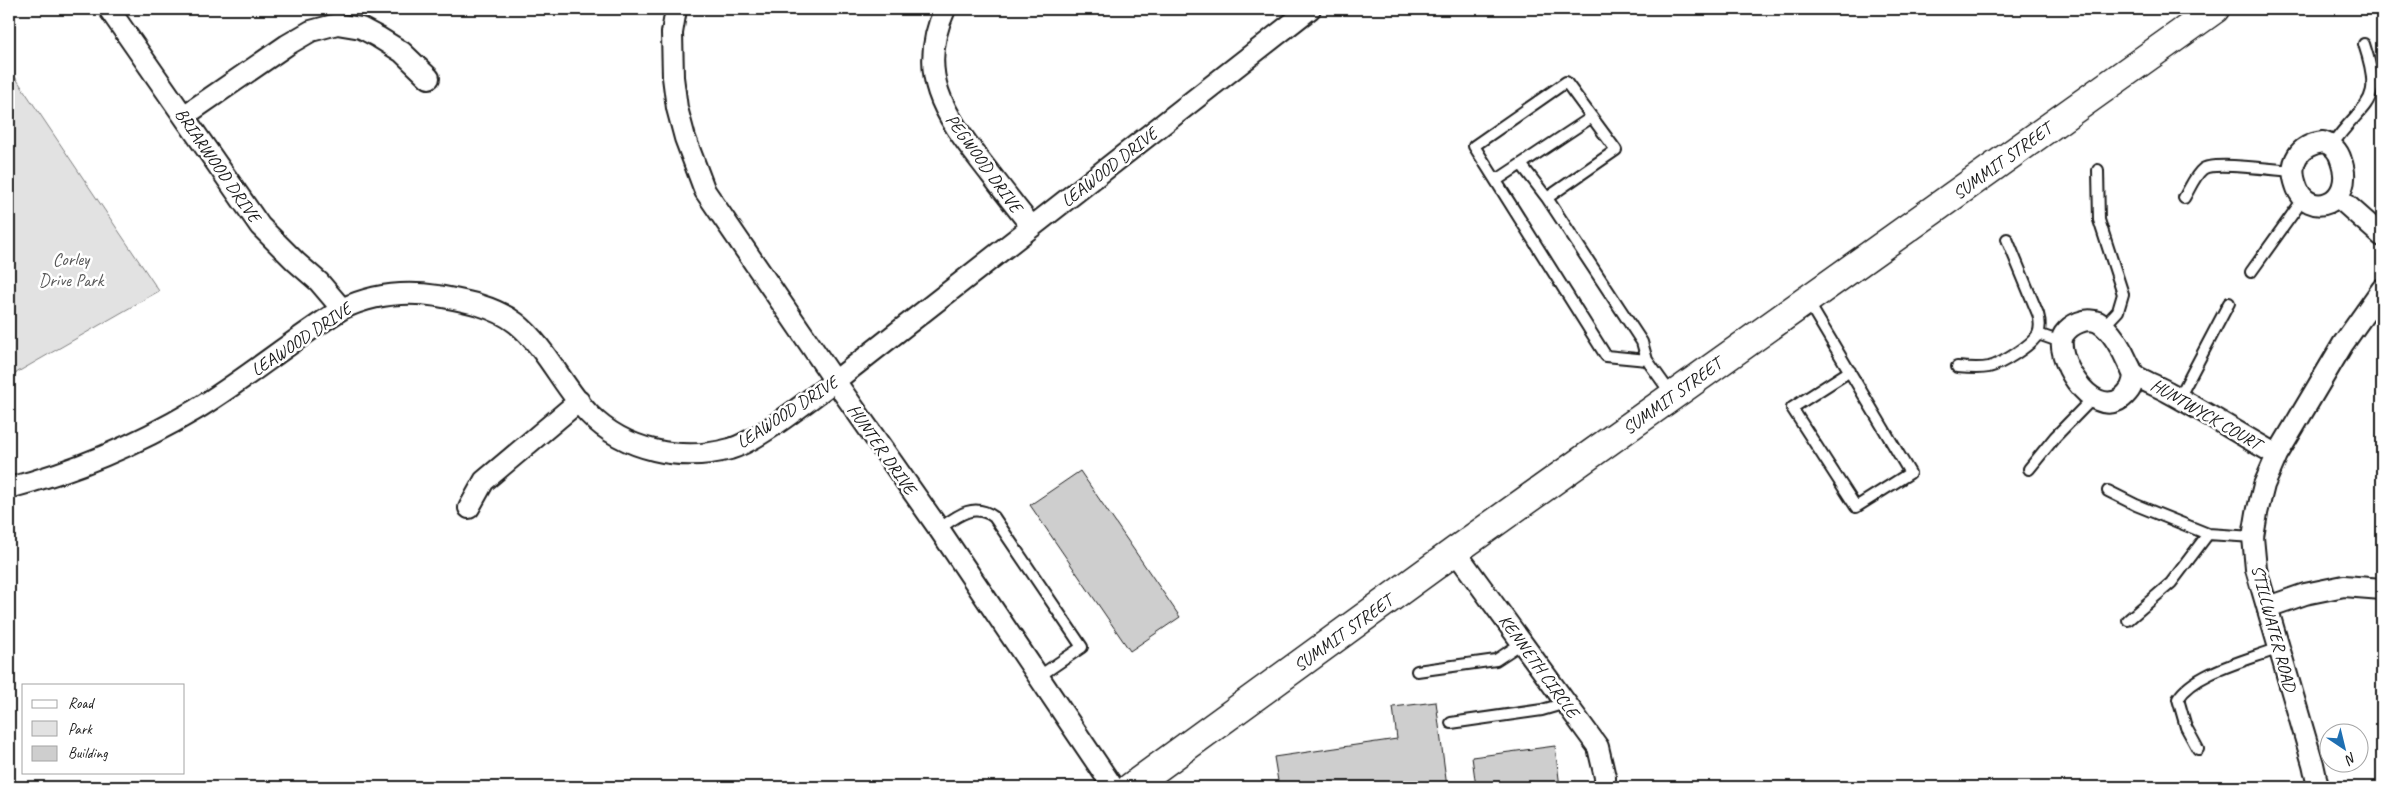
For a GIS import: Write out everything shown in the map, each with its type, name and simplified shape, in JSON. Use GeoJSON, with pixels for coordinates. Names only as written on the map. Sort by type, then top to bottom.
{"type":"FeatureCollection","features":[{"type":"Feature","properties":{"kind":"main road","name":"SUMMIT STREET"},"geometry":{"type":"LineString","coordinates":[[1131,787],[1455,551],[2215,9]]}},
{"type":"Feature","properties":{"kind":"street","name":"BRIARWOOD DRIVE"},"geometry":{"type":"LineString","coordinates":[[109,9],[260,226],[319,282],[342,308]]}},
{"type":"Feature","properties":{"kind":"street","name":"HUNTER DRIVE"},"geometry":{"type":"LineString","coordinates":[[676,9],[672,34],[673,77],[677,108],[696,170],[705,190],[834,381],[939,529],[1114,787]]}},
{"type":"Feature","properties":{"kind":"street","name":"PEGWOOD DRIVE"},"geometry":{"type":"LineString","coordinates":[[945,9],[938,23],[934,49],[934,78],[941,100],[950,121],[1032,227]]}},
{"type":"Feature","properties":{"kind":"street","name":"LEAWOOD DRIVE"},"geometry":{"type":"LineString","coordinates":[[9,488],[49,478],[98,459],[156,432],[196,409],[342,308],[363,299],[394,294],[427,294],[460,300],[490,309],[514,322],[531,337],[590,415],[621,437],[645,448],[670,453],[701,454],[732,448],[764,431],[834,381],[1310,9]]}},
{"type":"Feature","properties":{"kind":"street"},"geometry":{"type":"LineString","coordinates":[[184,116],[287,45],[311,31],[338,24],[361,28],[378,37],[402,52],[430,78]]}},
{"type":"Feature","properties":{"kind":"street"},"geometry":{"type":"LineString","coordinates":[[2323,142],[2332,145],[2339,154],[2345,175],[2345,186],[2338,197],[2331,202],[2322,204],[2310,202],[2296,188],[2292,171],[2299,152],[2305,146],[2323,142]]}},
{"type":"Feature","properties":{"kind":"street"},"geometry":{"type":"LineString","coordinates":[[2338,197],[2382,236]]}},
{"type":"Feature","properties":{"kind":"street","name":"STILLWATER ROAD"},"geometry":{"type":"LineString","coordinates":[[2318,787],[2256,569],[2253,537],[2264,485],[2277,455],[2333,359],[2382,290]]}},
{"type":"Feature","properties":{"kind":"street"},"geometry":{"type":"LineString","coordinates":[[2092,399],[2085,393],[2066,363],[2061,342],[2069,328],[2078,323],[2094,321],[2104,326]]}},
{"type":"Feature","properties":{"kind":"street","name":"HUNTWYCK COURT"},"geometry":{"type":"LineString","coordinates":[[2092,399],[2110,404],[2119,400],[2133,385],[2134,376],[2124,356],[2104,326]]}},
{"type":"Feature","properties":{"kind":"street","name":"HUNTWYCK COURT"},"geometry":{"type":"LineString","coordinates":[[2134,376],[2178,398],[2277,455]]}},
{"type":"Feature","properties":{"kind":"street"},"geometry":{"type":"LineString","coordinates":[[470,508],[484,481],[579,401]]}},
{"type":"Feature","properties":{"kind":"street","name":"KENNETH CIRCLE"},"geometry":{"type":"LineString","coordinates":[[1455,551],[1598,747],[1605,777],[1605,787]]}},
{"type":"Feature","properties":{"kind":"street"},"geometry":{"type":"LineString","coordinates":[[2268,607],[2305,594],[2344,586],[2382,589]]}},
{"type":"Feature","properties":{"kind":"lane"},"geometry":{"type":"LineString","coordinates":[[2332,145],[2373,95],[2373,72],[2364,44]]}},
{"type":"Feature","properties":{"kind":"lane"},"geometry":{"type":"LineString","coordinates":[[1547,198],[1616,150],[1566,82],[1474,146],[1606,356],[1647,360]]}},
{"type":"Feature","properties":{"kind":"lane"},"geometry":{"type":"LineString","coordinates":[[1496,180],[1592,117]]}},
{"type":"Feature","properties":{"kind":"lane"},"geometry":{"type":"LineString","coordinates":[[1521,164],[1547,198],[1642,342],[1647,360],[1672,396]]}},
{"type":"Feature","properties":{"kind":"lane"},"geometry":{"type":"LineString","coordinates":[[2184,198],[2201,170],[2206,167],[2219,166],[2292,171]]}},
{"type":"Feature","properties":{"kind":"lane"},"geometry":{"type":"LineString","coordinates":[[2098,170],[2099,220],[2123,294],[2118,311],[2104,326]]}},
{"type":"Feature","properties":{"kind":"lane"},"geometry":{"type":"LineString","coordinates":[[2251,272],[2304,198]]}},
{"type":"Feature","properties":{"kind":"lane"},"geometry":{"type":"LineString","coordinates":[[1957,367],[1990,367],[2015,354],[2032,342],[2038,334],[2040,321],[2038,314],[2007,239]]}},
{"type":"Feature","properties":{"kind":"lane"},"geometry":{"type":"LineString","coordinates":[[1807,300],[1850,371],[1910,472],[1856,507],[1792,408],[1850,371]]}},
{"type":"Feature","properties":{"kind":"lane"},"geometry":{"type":"LineString","coordinates":[[2178,398],[2229,304]]}},
{"type":"Feature","properties":{"kind":"lane"},"geometry":{"type":"LineString","coordinates":[[2038,334],[2061,342]]}},
{"type":"Feature","properties":{"kind":"lane"},"geometry":{"type":"LineString","coordinates":[[2029,469],[2045,448],[2092,399]]}},
{"type":"Feature","properties":{"kind":"lane"},"geometry":{"type":"LineString","coordinates":[[2108,491],[2136,505],[2208,534],[2253,537]]}},
{"type":"Feature","properties":{"kind":"lane"},"geometry":{"type":"LineString","coordinates":[[939,529],[963,512],[975,509],[986,511],[994,517],[1082,647],[1038,676]]}},
{"type":"Feature","properties":{"kind":"lane"},"geometry":{"type":"LineString","coordinates":[[2128,620],[2171,583],[2208,534]]}},
{"type":"Feature","properties":{"kind":"lane"},"geometry":{"type":"LineString","coordinates":[[1417,672],[1496,660],[1522,643]]}},
{"type":"Feature","properties":{"kind":"lane"},"geometry":{"type":"LineString","coordinates":[[2198,749],[2179,709],[2178,700],[2182,693],[2200,679],[2279,648]]}},
{"type":"Feature","properties":{"kind":"lane"},"geometry":{"type":"LineString","coordinates":[[1451,723],[1542,710],[1566,703]]}},
{"type":"Feature","properties":{"kind":"green space","name":"Corley Drive Park"},"geometry":{"type":"Polygon","coordinates":[[[9,68],[159,291],[9,377],[9,68]]]}},
{"type":"Feature","properties":{"kind":"building"},"geometry":{"type":"Polygon","coordinates":[[[1080,471],[1180,617],[1130,651],[1030,505],[1080,471]]]}},
{"type":"Feature","properties":{"kind":"building"},"geometry":{"type":"Polygon","coordinates":[[[1436,702],[1447,787],[1403,787],[1402,782],[1367,787],[1279,787],[1274,757],[1397,739],[1393,707],[1436,702]]]}},
{"type":"Feature","properties":{"kind":"building"},"geometry":{"type":"Polygon","coordinates":[[[1555,746],[1560,787],[1476,787],[1472,757],[1555,746]]]}}]}
